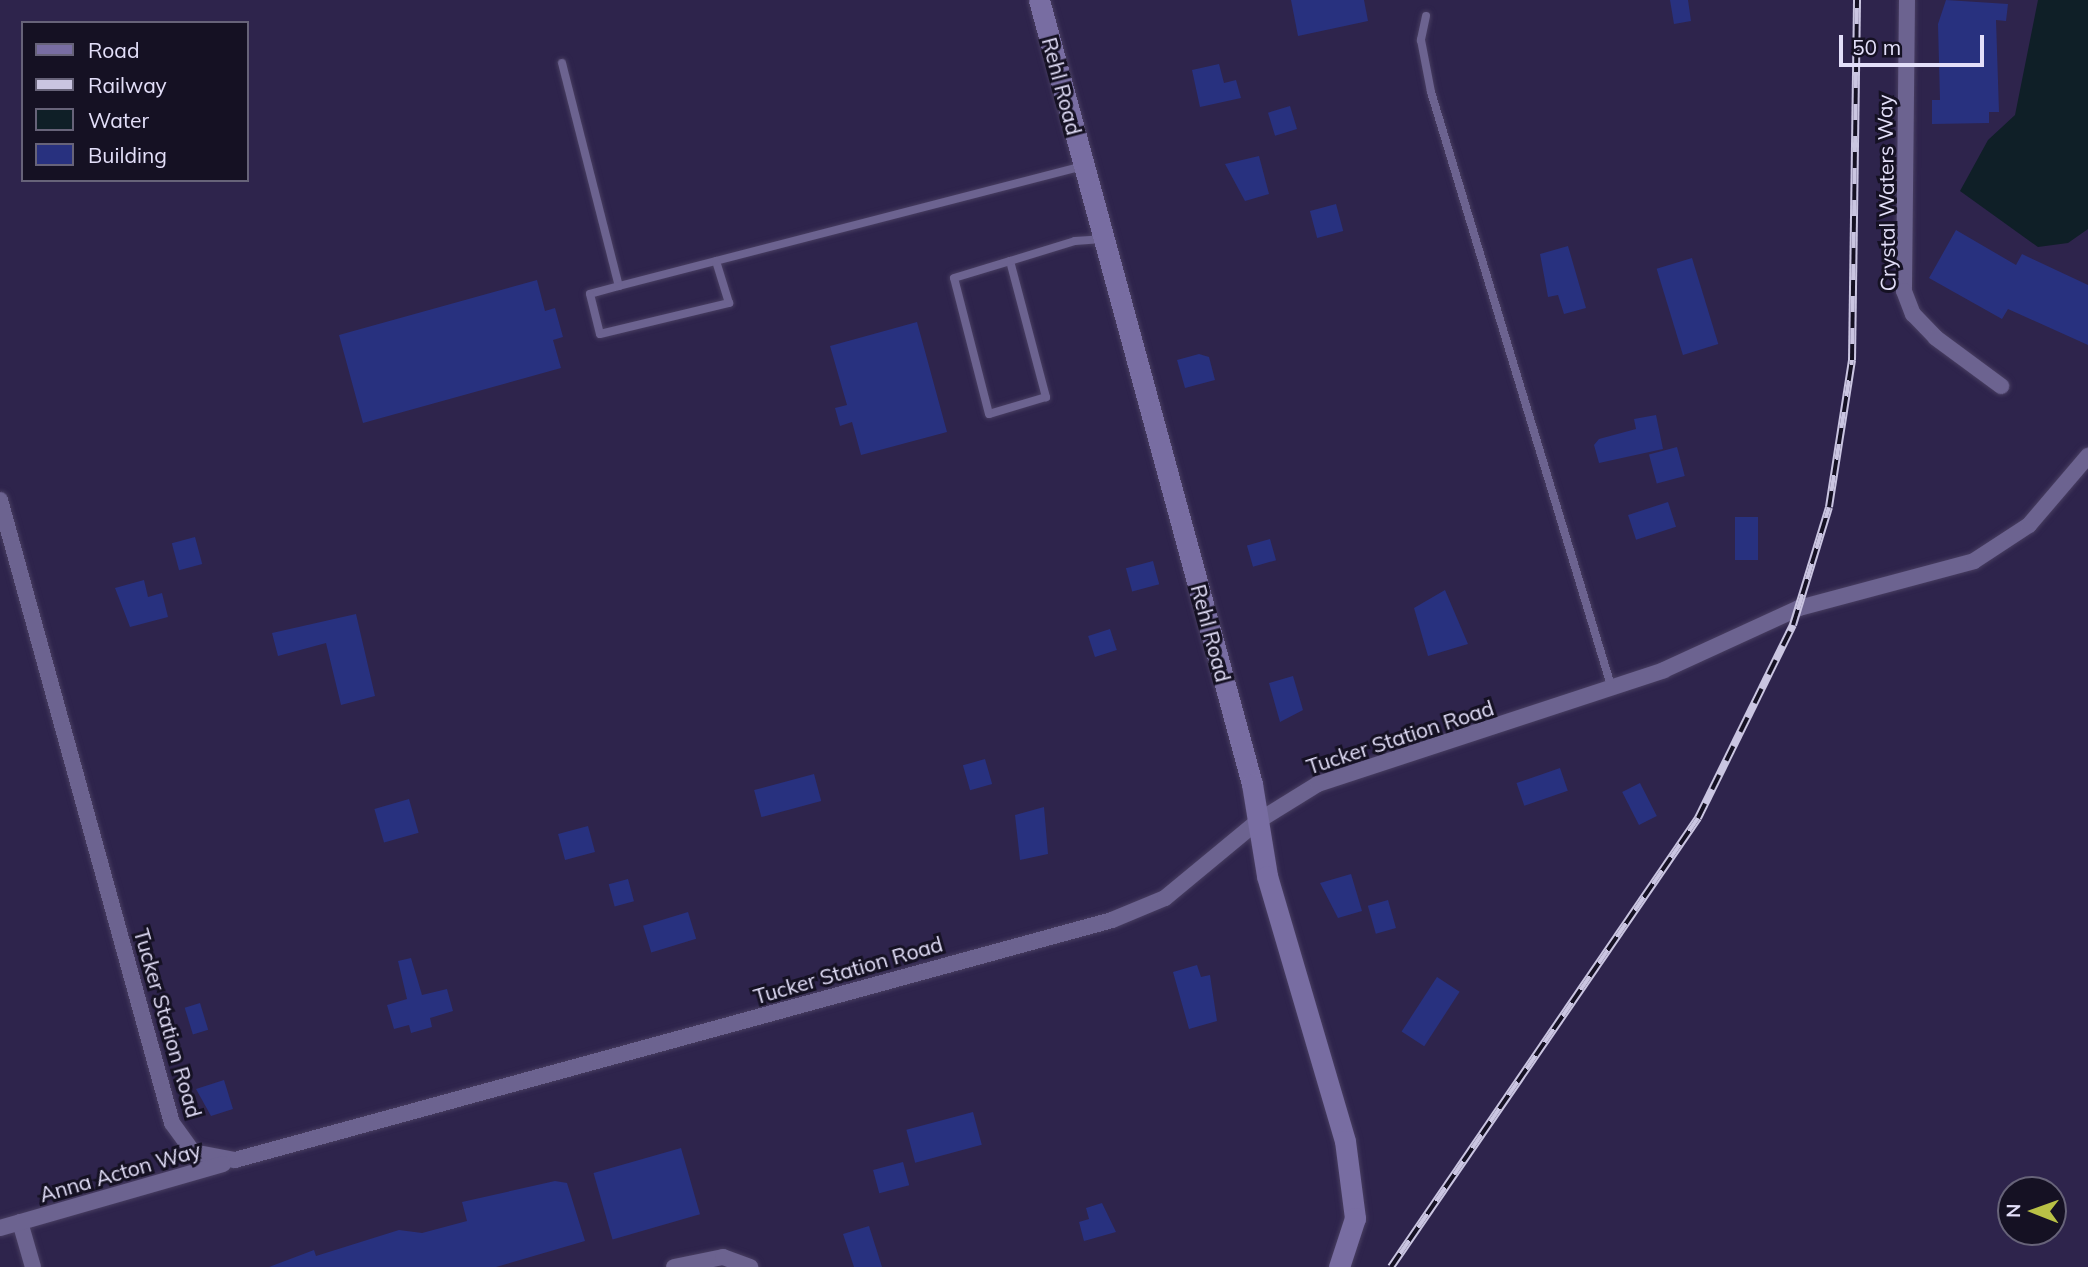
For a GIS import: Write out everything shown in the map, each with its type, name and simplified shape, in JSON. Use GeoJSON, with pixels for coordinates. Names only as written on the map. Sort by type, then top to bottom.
{"type":"FeatureCollection","features":[{"type":"Feature","properties":{"kind":"street","name":"Rehl Road"},"geometry":{"type":"LineString","coordinates":[[1039,0],[1105,239],[1355,1190],[1354,1228],[1339,1267]]}},
{"type":"Feature","properties":{"kind":"street","name":"Crystal Waters Way"},"geometry":{"type":"LineString","coordinates":[[1907,0],[1904,291],[1913,314],[1936,338],[2001,386]]}},
{"type":"Feature","properties":{"kind":"street","name":"Tucker Station Road"},"geometry":{"type":"LineString","coordinates":[[0,500],[173,1123],[193,1152],[235,1160],[1112,920],[1166,898],[1258,821],[1318,784],[1612,689],[1799,608],[1974,561],[2029,525],[2088,456]]}},
{"type":"Feature","properties":{"kind":"street","name":"Anna Acton Way"},"geometry":{"type":"LineString","coordinates":[[33,1267],[20,1222],[235,1160]]}},
{"type":"Feature","properties":{"kind":"street"},"geometry":{"type":"LineString","coordinates":[[0,1228],[20,1222]]}},
{"type":"Feature","properties":{"kind":"street"},"geometry":{"type":"LineString","coordinates":[[674,1267],[723,1257],[750,1267]]}},
{"type":"Feature","properties":{"kind":"lane"},"geometry":{"type":"LineString","coordinates":[[1426,16],[1421,40],[1431,92],[1612,689]]}},
{"type":"Feature","properties":{"kind":"lane"},"geometry":{"type":"LineString","coordinates":[[562,63],[620,286]]}},
{"type":"Feature","properties":{"kind":"lane"},"geometry":{"type":"LineString","coordinates":[[716,261],[729,303],[600,334],[590,294],[620,286],[1084,165]]}},
{"type":"Feature","properties":{"kind":"lane"},"geometry":{"type":"LineString","coordinates":[[1010,261],[1046,397],[989,414],[954,278],[1075,241],[1105,239]]}},
{"type":"Feature","properties":{"kind":"water"},"geometry":{"type":"Polygon","coordinates":[[[2038,0],[2088,0],[2088,229],[2068,243],[2038,247],[1960,191],[1988,140],[2015,115],[2038,0]]]}},
{"type":"Feature","properties":{"kind":"building"},"geometry":{"type":"Polygon","coordinates":[[[1291,0],[1364,0],[1368,21],[1298,36],[1291,0]]]}},
{"type":"Feature","properties":{"kind":"building"},"geometry":{"type":"Polygon","coordinates":[[[1670,0],[1688,0],[1691,21],[1674,24],[1670,0]]]}},
{"type":"Feature","properties":{"kind":"building"},"geometry":{"type":"Polygon","coordinates":[[[1946,0],[2008,4],[2006,21],[1996,20],[1999,112],[1989,112],[1989,123],[1932,124],[1932,100],[1940,100],[1938,24],[1946,0]]]}},
{"type":"Feature","properties":{"kind":"building"},"geometry":{"type":"Polygon","coordinates":[[[1219,64],[1224,83],[1236,80],[1241,98],[1200,107],[1192,70],[1219,64]]]}},
{"type":"Feature","properties":{"kind":"building"},"geometry":{"type":"Polygon","coordinates":[[[1290,106],[1297,129],[1275,136],[1268,113],[1290,106]]]}},
{"type":"Feature","properties":{"kind":"building"},"geometry":{"type":"Polygon","coordinates":[[[1259,156],[1269,194],[1245,201],[1225,164],[1259,156]]]}},
{"type":"Feature","properties":{"kind":"building"},"geometry":{"type":"Polygon","coordinates":[[[1336,204],[1343,231],[1317,238],[1310,211],[1336,204]]]}},
{"type":"Feature","properties":{"kind":"building"},"geometry":{"type":"Polygon","coordinates":[[[1956,230],[2016,265],[2022,254],[2088,285],[2088,345],[2008,309],[2002,319],[1929,278],[1956,230]]]}},
{"type":"Feature","properties":{"kind":"building"},"geometry":{"type":"Polygon","coordinates":[[[1568,246],[1586,308],[1564,314],[1558,295],[1548,297],[1540,254],[1568,246]]]}},
{"type":"Feature","properties":{"kind":"building"},"geometry":{"type":"Polygon","coordinates":[[[1692,258],[1718,344],[1683,355],[1657,269],[1692,258]]]}},
{"type":"Feature","properties":{"kind":"building"},"geometry":{"type":"Polygon","coordinates":[[[537,280],[545,311],[555,308],[563,337],[553,340],[561,368],[363,423],[339,335],[537,280]]]}},
{"type":"Feature","properties":{"kind":"building"},"geometry":{"type":"Polygon","coordinates":[[[917,322],[947,432],[861,455],[852,422],[840,426],[835,408],[847,405],[830,346],[917,322]]]}},
{"type":"Feature","properties":{"kind":"building"},"geometry":{"type":"Polygon","coordinates":[[[1199,354],[1209,357],[1215,380],[1185,388],[1177,360],[1199,354]]]}},
{"type":"Feature","properties":{"kind":"building"},"geometry":{"type":"Polygon","coordinates":[[[1656,415],[1663,449],[1599,463],[1594,445],[1599,439],[1636,429],[1634,419],[1656,415]]]}},
{"type":"Feature","properties":{"kind":"building"},"geometry":{"type":"Polygon","coordinates":[[[1677,447],[1685,476],[1657,483],[1649,455],[1677,447]]]}},
{"type":"Feature","properties":{"kind":"building"},"geometry":{"type":"Polygon","coordinates":[[[1668,502],[1676,527],[1636,540],[1628,515],[1668,502]]]}},
{"type":"Feature","properties":{"kind":"building"},"geometry":{"type":"Polygon","coordinates":[[[1735,517],[1758,517],[1758,560],[1735,560],[1735,517]]]}},
{"type":"Feature","properties":{"kind":"building"},"geometry":{"type":"Polygon","coordinates":[[[195,537],[202,564],[179,570],[172,543],[195,537]]]}},
{"type":"Feature","properties":{"kind":"building"},"geometry":{"type":"Polygon","coordinates":[[[1270,539],[1276,560],[1253,567],[1247,546],[1270,539]]]}},
{"type":"Feature","properties":{"kind":"building"},"geometry":{"type":"Polygon","coordinates":[[[1153,561],[1159,584],[1132,591],[1126,568],[1153,561]]]}},
{"type":"Feature","properties":{"kind":"building"},"geometry":{"type":"Polygon","coordinates":[[[144,580],[148,597],[162,593],[168,617],[130,627],[115,588],[144,580]]]}},
{"type":"Feature","properties":{"kind":"building"},"geometry":{"type":"Polygon","coordinates":[[[1445,590],[1468,644],[1428,656],[1414,608],[1445,590]]]}},
{"type":"Feature","properties":{"kind":"building"},"geometry":{"type":"Polygon","coordinates":[[[356,614],[375,696],[341,705],[326,643],[278,656],[272,633],[356,614]]]}},
{"type":"Feature","properties":{"kind":"building"},"geometry":{"type":"Polygon","coordinates":[[[1110,629],[1117,650],[1095,657],[1088,636],[1110,629]]]}},
{"type":"Feature","properties":{"kind":"building"},"geometry":{"type":"Polygon","coordinates":[[[1293,676],[1303,710],[1280,722],[1269,683],[1293,676]]]}},
{"type":"Feature","properties":{"kind":"building"},"geometry":{"type":"Polygon","coordinates":[[[985,759],[992,784],[970,790],[963,765],[985,759]]]}},
{"type":"Feature","properties":{"kind":"building"},"geometry":{"type":"Polygon","coordinates":[[[1560,768],[1568,791],[1524,806],[1517,783],[1560,768]]]}},
{"type":"Feature","properties":{"kind":"building"},"geometry":{"type":"Polygon","coordinates":[[[814,774],[821,801],[761,817],[754,790],[814,774]]]}},
{"type":"Feature","properties":{"kind":"building"},"geometry":{"type":"Polygon","coordinates":[[[1640,783],[1657,816],[1639,825],[1622,792],[1640,783]]]}},
{"type":"Feature","properties":{"kind":"building"},"geometry":{"type":"Polygon","coordinates":[[[409,799],[419,833],[384,843],[374,809],[409,799]]]}},
{"type":"Feature","properties":{"kind":"building"},"geometry":{"type":"Polygon","coordinates":[[[1044,807],[1048,854],[1020,860],[1015,815],[1044,807]]]}},
{"type":"Feature","properties":{"kind":"building"},"geometry":{"type":"Polygon","coordinates":[[[588,826],[595,852],[565,860],[558,834],[588,826]]]}},
{"type":"Feature","properties":{"kind":"building"},"geometry":{"type":"Polygon","coordinates":[[[1351,874],[1362,911],[1338,918],[1320,883],[1351,874]]]}},
{"type":"Feature","properties":{"kind":"building"},"geometry":{"type":"Polygon","coordinates":[[[628,879],[634,901],[615,906],[609,884],[628,879]]]}},
{"type":"Feature","properties":{"kind":"building"},"geometry":{"type":"Polygon","coordinates":[[[1388,900],[1396,928],[1376,934],[1368,906],[1388,900]]]}},
{"type":"Feature","properties":{"kind":"building"},"geometry":{"type":"Polygon","coordinates":[[[688,912],[696,939],[651,953],[643,926],[688,912]]]}},
{"type":"Feature","properties":{"kind":"building"},"geometry":{"type":"Polygon","coordinates":[[[411,958],[422,995],[447,989],[453,1011],[430,1018],[432,1027],[411,1033],[409,1025],[394,1029],[387,1005],[407,999],[398,961],[411,958]]]}},
{"type":"Feature","properties":{"kind":"building"},"geometry":{"type":"Polygon","coordinates":[[[1197,965],[1201,977],[1210,975],[1217,1021],[1189,1029],[1173,972],[1197,965]]]}},
{"type":"Feature","properties":{"kind":"building"},"geometry":{"type":"Polygon","coordinates":[[[1437,977],[1460,992],[1424,1046],[1402,1032],[1437,977]]]}},
{"type":"Feature","properties":{"kind":"building"},"geometry":{"type":"Polygon","coordinates":[[[200,1003],[208,1030],[193,1034],[185,1008],[200,1003]]]}},
{"type":"Feature","properties":{"kind":"building"},"geometry":{"type":"Polygon","coordinates":[[[224,1080],[233,1109],[211,1116],[196,1089],[224,1080]]]}},
{"type":"Feature","properties":{"kind":"building"},"geometry":{"type":"Polygon","coordinates":[[[973,1112],[982,1145],[915,1163],[906,1130],[973,1112]]]}},
{"type":"Feature","properties":{"kind":"building"},"geometry":{"type":"Polygon","coordinates":[[[681,1148],[700,1214],[613,1239],[594,1173],[681,1148]]]}},
{"type":"Feature","properties":{"kind":"building"},"geometry":{"type":"Polygon","coordinates":[[[903,1162],[909,1185],[879,1193],[873,1170],[903,1162]]]}},
{"type":"Feature","properties":{"kind":"building"},"geometry":{"type":"Polygon","coordinates":[[[555,1181],[567,1183],[585,1241],[496,1267],[269,1267],[314,1250],[316,1256],[399,1230],[422,1233],[467,1221],[462,1202],[555,1181]]]}},
{"type":"Feature","properties":{"kind":"building"},"geometry":{"type":"Polygon","coordinates":[[[1102,1203],[1116,1232],[1084,1241],[1079,1222],[1089,1219],[1086,1208],[1102,1203]]]}},
{"type":"Feature","properties":{"kind":"building"},"geometry":{"type":"Polygon","coordinates":[[[869,1226],[882,1267],[854,1267],[843,1234],[869,1226]]]}},
{"type":"Feature","properties":{"kind":"railway"},"geometry":{"type":"LineString","coordinates":[[1391,1267],[1698,818],[1793,625],[1829,507],[1852,360],[1857,0]]}}]}
